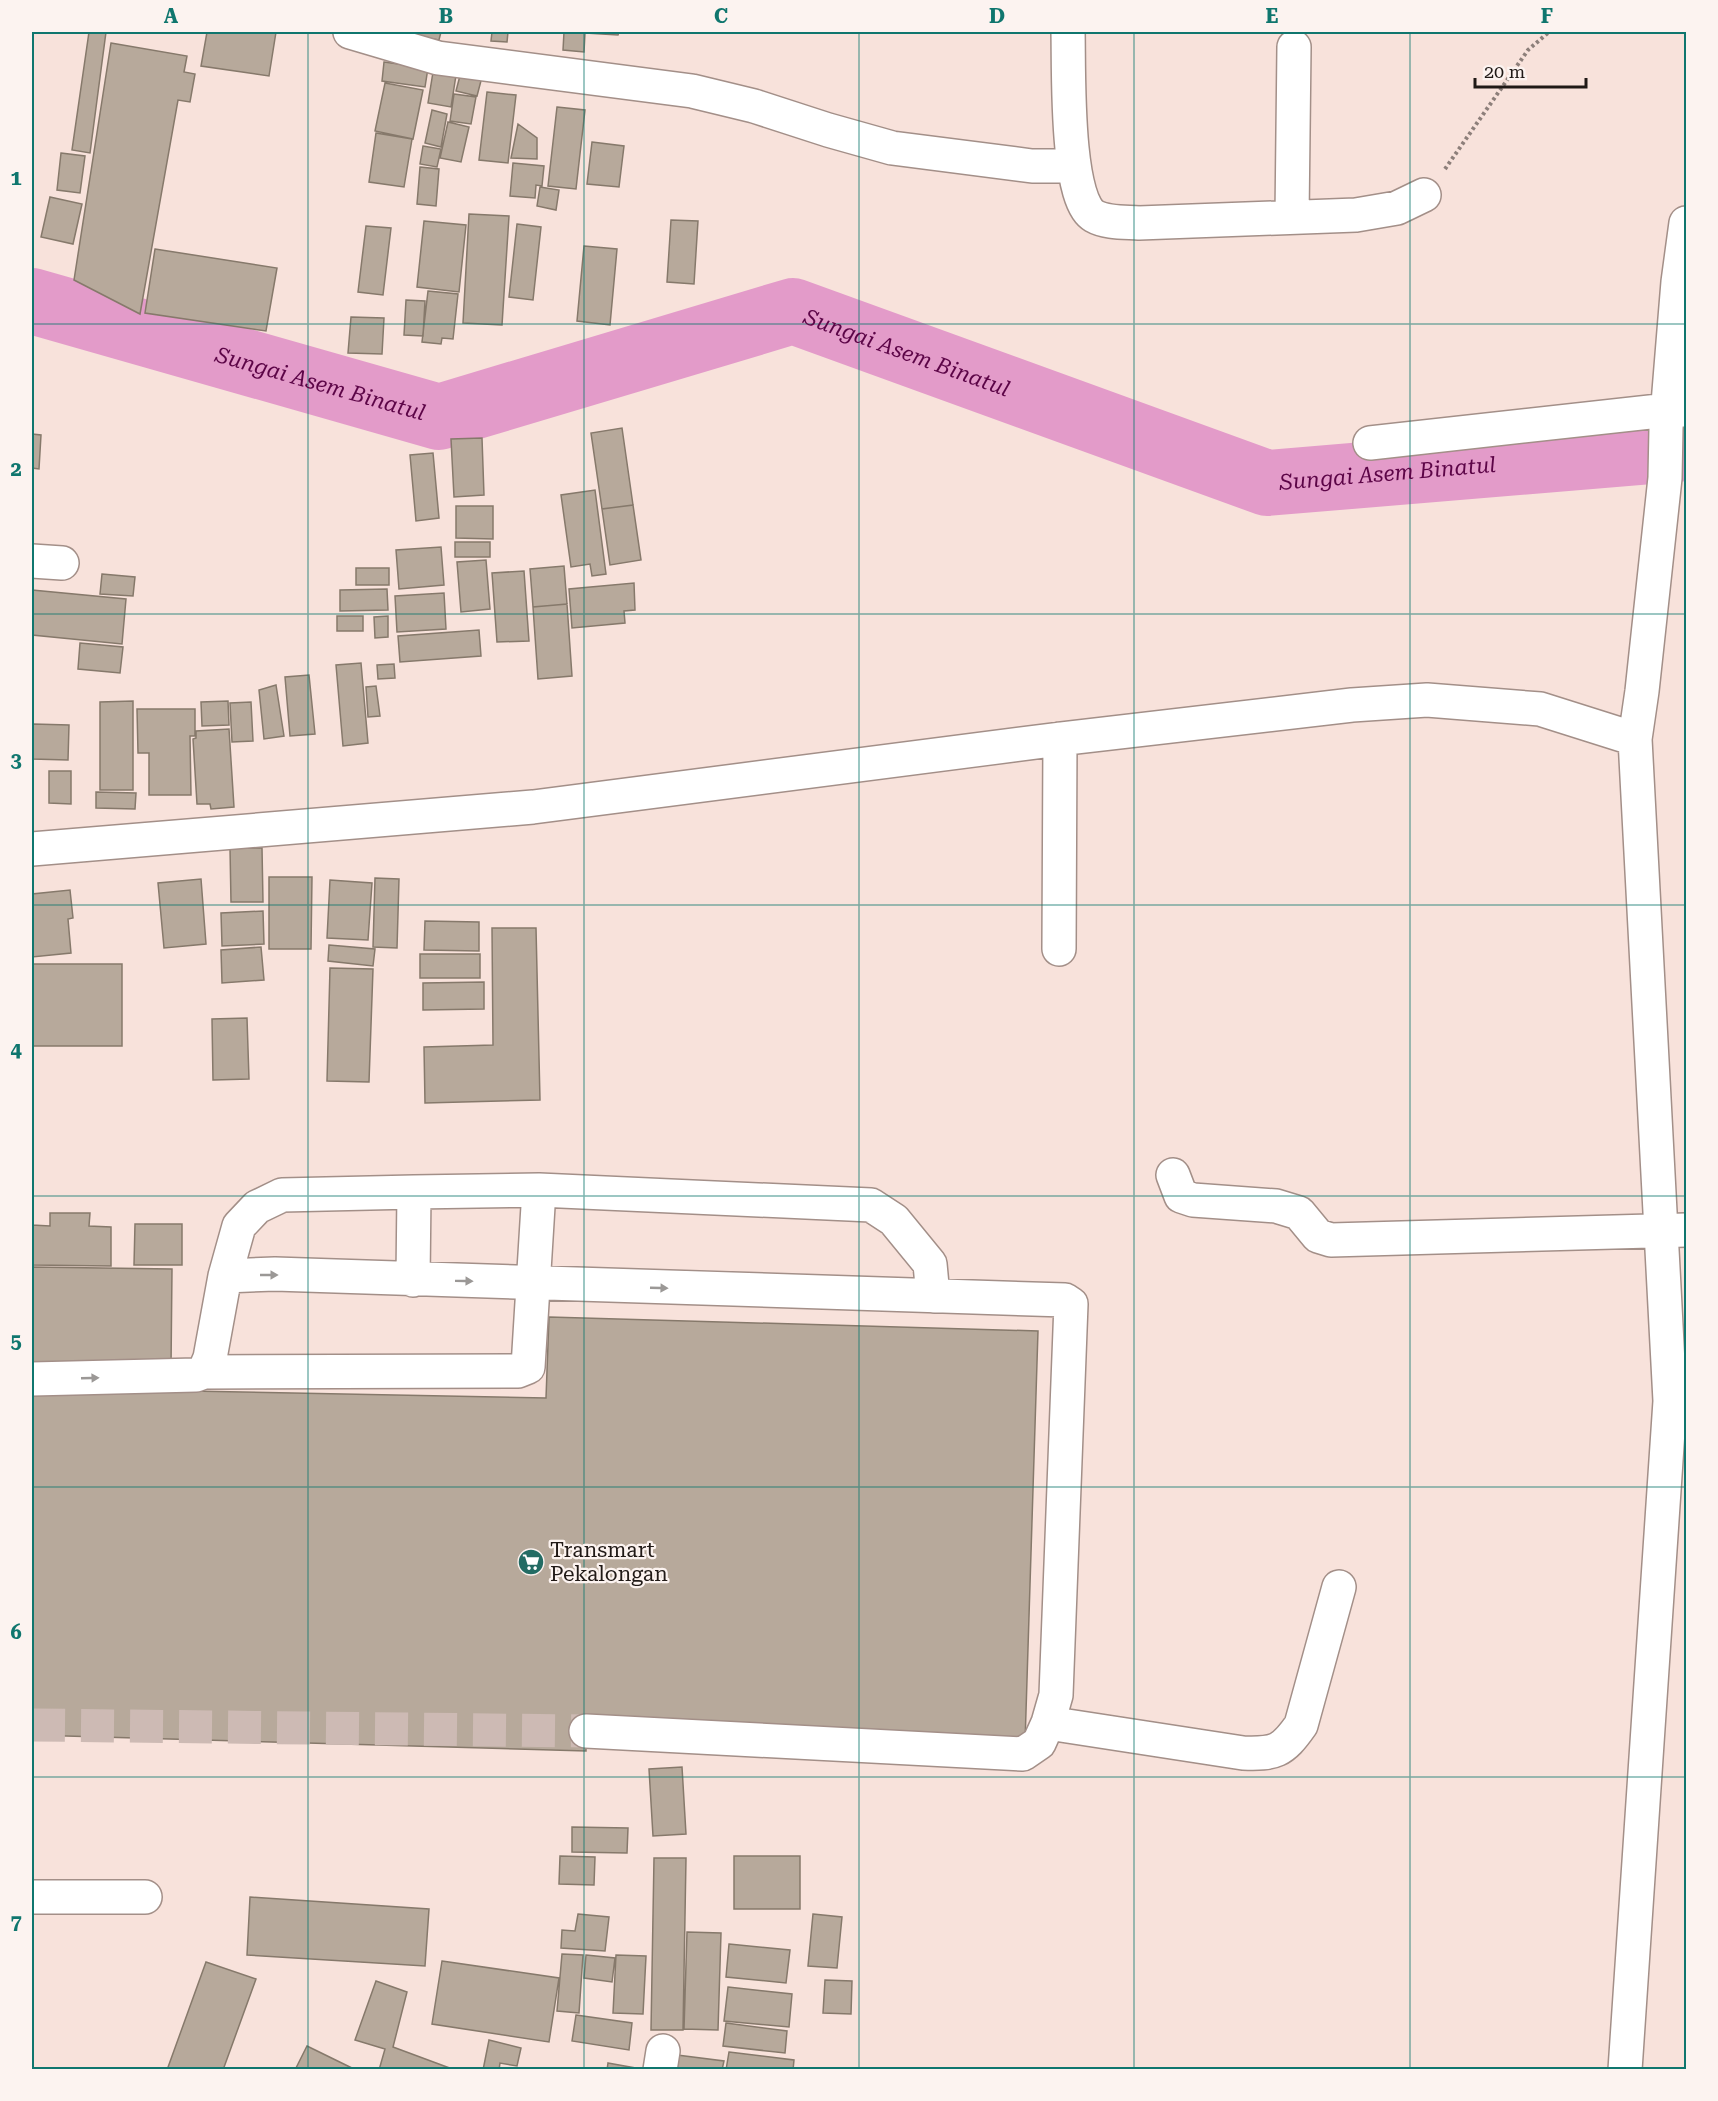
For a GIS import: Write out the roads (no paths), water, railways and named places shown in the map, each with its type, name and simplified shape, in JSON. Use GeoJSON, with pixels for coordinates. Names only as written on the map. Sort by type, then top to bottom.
{"type":"FeatureCollection","features":[{"type":"Feature","properties":{"kind":"street"},"geometry":{"type":"LineString","coordinates":[[350,32],[438,58],[692,91],[754,106],[892,148],[1032,166],[1073,166]]}},
{"type":"Feature","properties":{"kind":"street"},"geometry":{"type":"LineString","coordinates":[[1068,32],[1073,166],[1083,204],[1094,217],[1139,224],[1356,216],[1397,208],[1424,195]]}},
{"type":"Feature","properties":{"kind":"street"},"geometry":{"type":"LineString","coordinates":[[1292,217],[1294,47]]}},
{"type":"Feature","properties":{"kind":"street"},"geometry":{"type":"LineString","coordinates":[[1625,2070],[1678,1402],[1673,1231],[1635,739],[1674,416],[1678,282],[1686,223]]}},
{"type":"Feature","properties":{"kind":"street"},"geometry":{"type":"LineString","coordinates":[[1370,443],[1674,416]]}},
{"type":"Feature","properties":{"kind":"street"},"geometry":{"type":"LineString","coordinates":[[32,849],[533,807],[1352,705],[1427,700],[1540,710],[1635,739]]}},
{"type":"Feature","properties":{"kind":"street"},"geometry":{"type":"LineString","coordinates":[[1059,950],[1060,740]]}},
{"type":"Feature","properties":{"kind":"street"},"geometry":{"type":"LineString","coordinates":[[1173,1175],[1181,1196],[1193,1200],[1276,1206],[1299,1213],[1318,1236],[1331,1240],[1673,1231]]}},
{"type":"Feature","properties":{"kind":"street"},"geometry":{"type":"LineString","coordinates":[[32,1379],[196,1375],[204,1372],[523,1370],[528,1366],[535,1284],[539,1190]]}},
{"type":"Feature","properties":{"kind":"street"},"geometry":{"type":"LineString","coordinates":[[204,1372],[210,1358],[225,1276],[240,1226],[257,1207],[282,1195],[539,1190],[871,1205],[894,1220],[930,1264],[933,1296]]}},
{"type":"Feature","properties":{"kind":"street"},"geometry":{"type":"LineString","coordinates":[[413,1280],[414,1192]]}},
{"type":"Feature","properties":{"kind":"street"},"geometry":{"type":"LineString","coordinates":[[225,1276],[275,1275],[1065,1300],[1071,1304],[1056,1695],[1048,1723],[1039,1743],[1023,1754],[586,1731]]}},
{"type":"Feature","properties":{"kind":"street"},"geometry":{"type":"LineString","coordinates":[[1048,1723],[1243,1753],[1270,1754],[1289,1742],[1301,1725],[1340,1587]]}},
{"type":"Feature","properties":{"kind":"street"},"geometry":{"type":"LineString","coordinates":[[32,1897],[146,1897]]}},
{"type":"Feature","properties":{"kind":"waterway","name":"Sungai Asem Binatul"},"geometry":{"type":"LineString","coordinates":[[32,301],[439,417],[793,311],[1267,483],[1686,448]]}},
{"type":"Feature","properties":{"kind":"tunnel"},"geometry":{"type":"LineString","coordinates":[[32,1725],[586,1731]]}},
{"type":"Feature","properties":{"kind":"place","name":"Transmart Pekalongan"},"geometry":{"type":"Point","coordinates":[531,1562]}}]}
